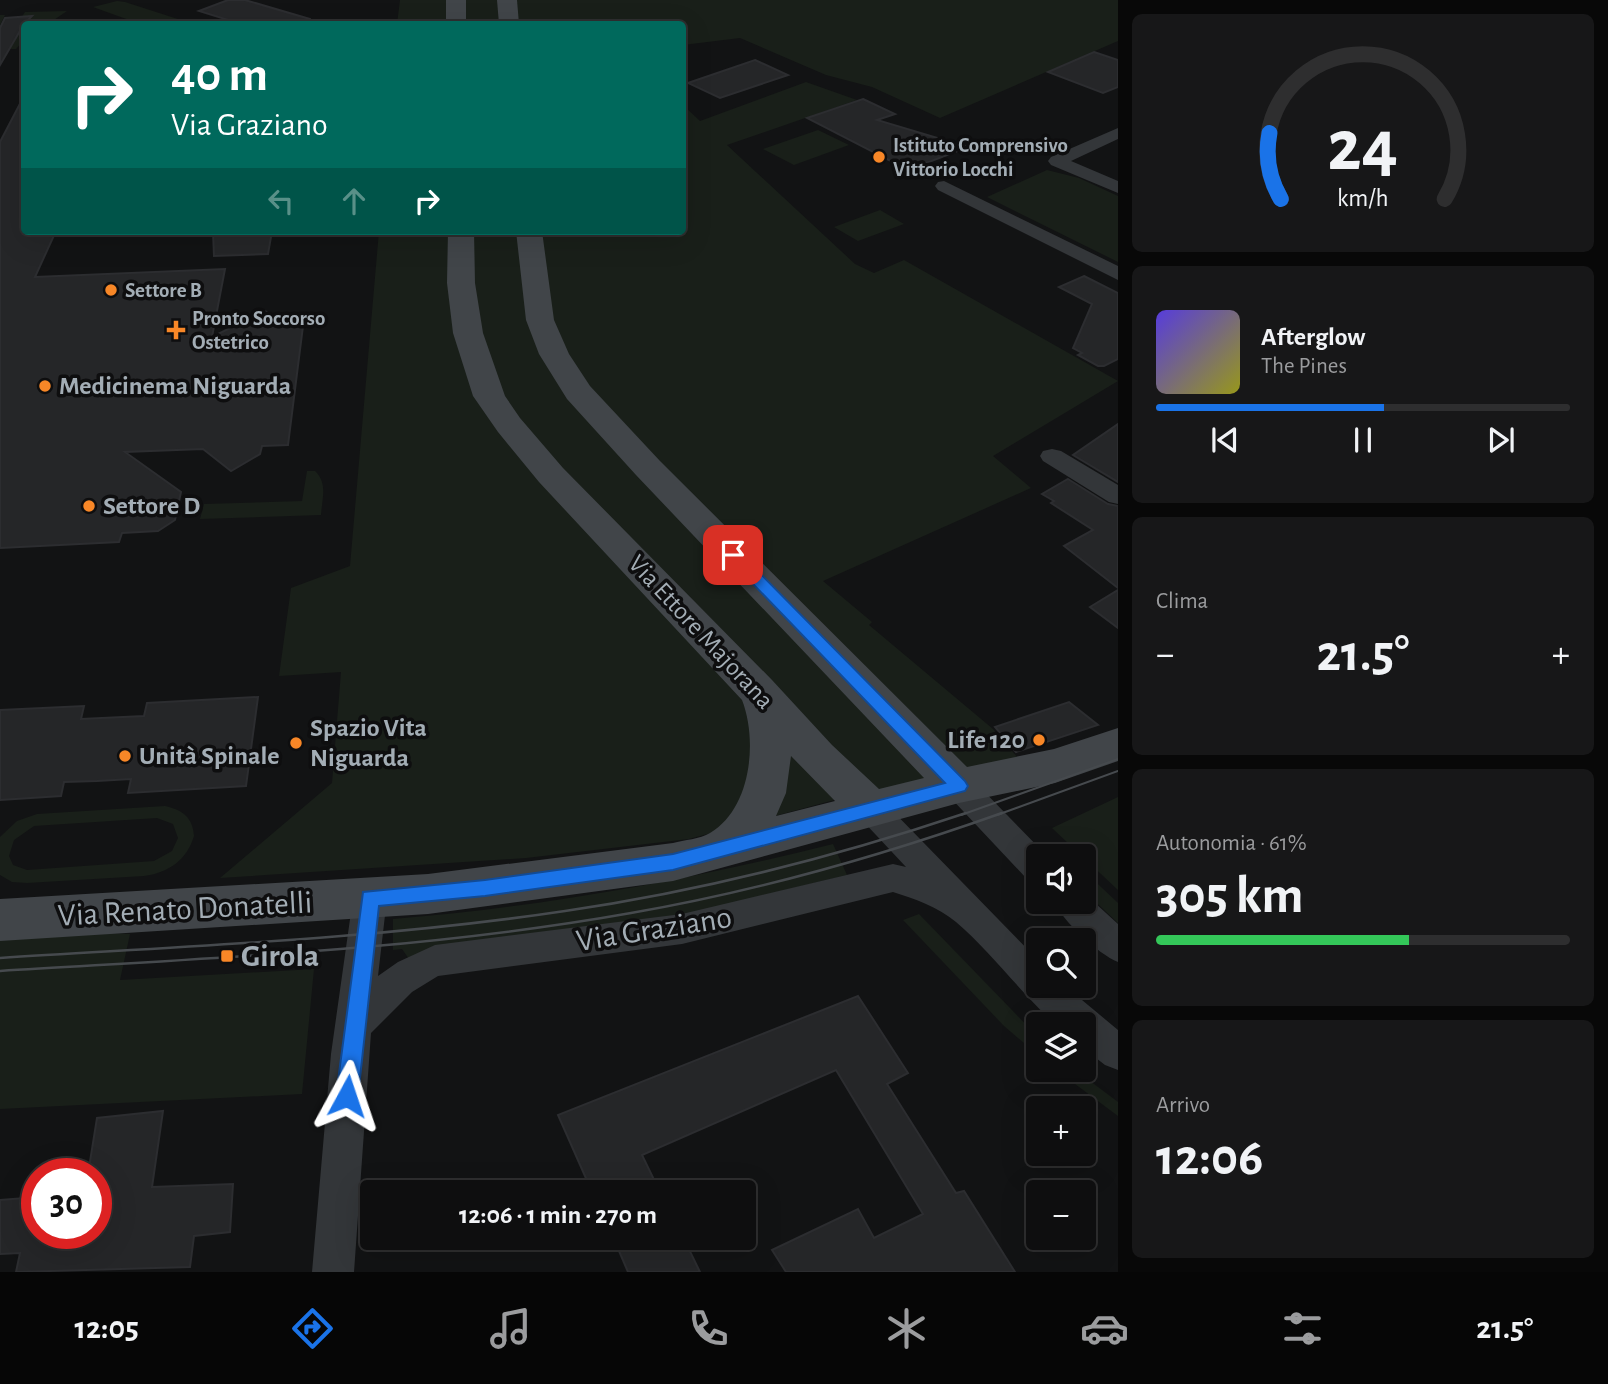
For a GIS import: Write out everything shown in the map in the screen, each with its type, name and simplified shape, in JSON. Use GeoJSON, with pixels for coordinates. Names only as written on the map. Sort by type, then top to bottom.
{"type":"FeatureCollection","features":[{"type":"Feature","properties":{"kind":"street"},"geometry":{"type":"LineString","coordinates":[[507,0],[509,21]]}},
{"type":"Feature","properties":{"kind":"street"},"geometry":{"type":"LineString","coordinates":[[1118,133],[1057,160],[1118,188]]}},
{"type":"Feature","properties":{"kind":"street"},"geometry":{"type":"LineString","coordinates":[[944,186],[1118,274]]}},
{"type":"Feature","properties":{"kind":"street","name":"Via Ettore Majorana"},"geometry":{"type":"LineString","coordinates":[[461,235],[464,311],[473,352],[489,396],[509,425],[551,475],[758,691],[817,757],[873,810],[1026,972]]}},
{"type":"Feature","properties":{"kind":"street"},"geometry":{"type":"LineString","coordinates":[[529,235],[540,320],[554,354],[578,392],[648,468],[1026,856]]}},
{"type":"Feature","properties":{"kind":"street"},"geometry":{"type":"LineString","coordinates":[[1052,456],[1118,496]]}},
{"type":"Feature","properties":{"kind":"street"},"geometry":{"type":"LineString","coordinates":[[721,851],[746,825],[761,804],[766,788],[772,731],[766,705],[758,691]]}},
{"type":"Feature","properties":{"kind":"street"},"geometry":{"type":"LineString","coordinates":[[333,1272],[353,1027],[370,898],[561,878],[673,862],[959,786],[1055,765],[1118,744]]}},
{"type":"Feature","properties":{"kind":"street","name":"Via Graziano"},"geometry":{"type":"LineString","coordinates":[[353,1027],[393,983],[411,970],[435,961],[682,929],[893,878],[933,890],[968,911]]}},
{"type":"Feature","properties":{"kind":"street","name":"Via Renato Donatelli"},"geometry":{"type":"LineString","coordinates":[[0,920],[370,898]]}},
{"type":"Feature","properties":{"kind":"street"},"geometry":{"type":"LineString","coordinates":[[1084,914],[1118,946]]}},
{"type":"Feature","properties":{"kind":"street","name":"Via Ettore Majorana"},"geometry":{"type":"LineString","coordinates":[[1052,998],[1068,1012]]}},
{"type":"Feature","properties":{"kind":"street","name":"Via Ettore Majorana"},"geometry":{"type":"LineString","coordinates":[[1096,1036],[1118,1052]]}},
{"type":"Feature","properties":{"kind":"shaded area"},"geometry":{"type":"Polygon","coordinates":[[[400,0],[1118,0],[1118,41],[940,118],[872,87],[826,75],[740,38],[686,45],[686,21],[397,21],[400,0]]]}},
{"type":"Feature","properties":{"kind":"shaded area"},"geometry":{"type":"Polygon","coordinates":[[[117,1],[125,2],[184,21],[136,21],[93,7],[117,1]]]}},
{"type":"Feature","properties":{"kind":"shaded area"},"geometry":{"type":"Polygon","coordinates":[[[67,11],[52,21],[21,21],[21,43],[16,49],[0,49],[0,25],[17,24],[25,12],[67,11]]]}},
{"type":"Feature","properties":{"kind":"shaded area"},"geometry":{"type":"Polygon","coordinates":[[[806,82],[857,100],[727,145],[855,264],[874,273],[904,260],[1118,381],[993,456],[1031,488],[823,581],[872,622],[869,625],[993,729],[1018,758],[838,799],[689,839],[526,858],[220,878],[332,783],[341,672],[279,676],[291,588],[350,566],[379,235],[686,235],[686,108],[700,121],[806,82]]]}},
{"type":"Feature","properties":{"kind":"shaded area"},"geometry":{"type":"Polygon","coordinates":[[[818,130],[849,145],[794,165],[763,149],[818,130]]]}},
{"type":"Feature","properties":{"kind":"shaded area"},"geometry":{"type":"Polygon","coordinates":[[[1047,170],[1079,178],[1118,196],[1118,262],[987,197],[1047,170]]]}},
{"type":"Feature","properties":{"kind":"shaded area"},"geometry":{"type":"Polygon","coordinates":[[[880,210],[904,224],[858,241],[834,227],[880,210]]]}},
{"type":"Feature","properties":{"kind":"shaded area"},"geometry":{"type":"Polygon","coordinates":[[[307,471],[315,471],[322,481],[321,515],[200,519],[204,504],[302,501],[307,471]]]}},
{"type":"Feature","properties":{"kind":"shaded area"},"geometry":{"type":"Polygon","coordinates":[[[1118,797],[1118,890],[1096,869],[1096,844],[1069,844],[1052,828],[1118,797]]]}},
{"type":"Feature","properties":{"kind":"shaded area"},"geometry":{"type":"Polygon","coordinates":[[[165,806],[186,816],[192,824],[194,836],[187,852],[175,864],[161,872],[144,876],[12,882],[0,875],[0,837],[17,821],[37,814],[165,806]],[[157,818],[34,826],[14,840],[9,856],[13,865],[27,870],[154,861],[172,851],[178,838],[173,824],[157,818]]]}},
{"type":"Feature","properties":{"kind":"shaded area"},"geometry":{"type":"Polygon","coordinates":[[[833,844],[847,875],[679,916],[409,959],[402,949],[393,950],[393,919],[505,907],[615,890],[833,844]]]}},
{"type":"Feature","properties":{"kind":"shaded area"},"geometry":{"type":"Polygon","coordinates":[[[1096,882],[1118,903],[1118,923],[1096,902],[1096,882]]]}},
{"type":"Feature","properties":{"kind":"shaded area"},"geometry":{"type":"Polygon","coordinates":[[[919,914],[1026,1025],[1026,1045],[1004,1026],[903,920],[919,914]]]}},
{"type":"Feature","properties":{"kind":"shaded area"},"geometry":{"type":"Polygon","coordinates":[[[82,932],[130,934],[120,980],[314,969],[302,1094],[0,1109],[0,937],[82,932]]]}},
{"type":"Feature","properties":{"kind":"shaded area"},"geometry":{"type":"Polygon","coordinates":[[[1072,1082],[1091,1082],[1118,1102],[1118,1116],[1096,1100],[1096,1096],[1091,1096],[1072,1082]]]}},
{"type":"Feature","properties":{"kind":"building"},"geometry":{"type":"Polygon","coordinates":[[[228,0],[245,0],[310,21],[231,21],[199,11],[228,0]]]}},
{"type":"Feature","properties":{"kind":"building"},"geometry":{"type":"Polygon","coordinates":[[[32,16],[27,21],[21,21],[21,29],[0,65],[0,28],[5,18],[32,16]]]}},
{"type":"Feature","properties":{"kind":"building"},"geometry":{"type":"Polygon","coordinates":[[[1094,52],[1118,60],[1118,87],[1103,93],[1048,72],[1094,52]]]}},
{"type":"Feature","properties":{"kind":"building"},"geometry":{"type":"Polygon","coordinates":[[[755,60],[788,75],[720,98],[688,83],[755,60]]]}},
{"type":"Feature","properties":{"kind":"building"},"geometry":{"type":"Polygon","coordinates":[[[863,99],[895,114],[877,120],[968,147],[908,170],[807,118],[863,99]]]}},
{"type":"Feature","properties":{"kind":"building"},"geometry":{"type":"Polygon","coordinates":[[[21,102],[21,235],[54,235],[35,277],[225,269],[212,337],[265,311],[289,327],[303,326],[288,445],[262,446],[260,454],[231,471],[203,449],[125,452],[181,492],[175,520],[158,531],[122,533],[119,542],[0,548],[0,142],[21,102]]]}},
{"type":"Feature","properties":{"kind":"building"},"geometry":{"type":"Polygon","coordinates":[[[213,235],[271,235],[268,254],[214,256],[213,235]]]}},
{"type":"Feature","properties":{"kind":"building"},"geometry":{"type":"Polygon","coordinates":[[[1084,276],[1118,293],[1118,359],[1104,366],[1098,366],[1078,355],[1082,353],[1073,348],[1092,304],[1059,287],[1084,276]]]}},
{"type":"Feature","properties":{"kind":"building"},"geometry":{"type":"Polygon","coordinates":[[[1118,424],[1118,482],[1073,455],[1118,424]]]}},
{"type":"Feature","properties":{"kind":"building"},"geometry":{"type":"Polygon","coordinates":[[[1068,479],[1108,504],[1118,506],[1118,588],[1064,546],[1093,530],[1051,503],[1054,501],[1042,494],[1068,479]]]}},
{"type":"Feature","properties":{"kind":"building"},"geometry":{"type":"Polygon","coordinates":[[[1118,590],[1118,628],[1090,607],[1118,590]]]}},
{"type":"Feature","properties":{"kind":"building","name":"Unità Spinale"},"geometry":{"type":"Polygon","coordinates":[[[258,697],[246,786],[128,793],[131,779],[64,782],[61,796],[0,800],[0,710],[84,706],[81,719],[144,716],[147,703],[258,697]]]}},
{"type":"Feature","properties":{"kind":"building"},"geometry":{"type":"Polygon","coordinates":[[[1069,702],[1098,725],[1016,752],[995,727],[1069,702]]]}},
{"type":"Feature","properties":{"kind":"building"},"geometry":{"type":"Polygon","coordinates":[[[858,996],[908,1073],[887,1084],[956,1193],[964,1191],[1015,1272],[786,1272],[772,1250],[858,1209],[874,1238],[923,1214],[836,1070],[642,1155],[654,1180],[587,1180],[558,1115],[858,996]]]}},
{"type":"Feature","properties":{"kind":"building"},"geometry":{"type":"Polygon","coordinates":[[[163,1111],[152,1187],[233,1184],[230,1232],[194,1236],[190,1267],[16,1272],[20,1253],[0,1254],[0,1200],[21,1198],[21,1249],[112,1249],[112,1158],[91,1158],[97,1118],[163,1111]]]}},
{"type":"Feature","properties":{"kind":"building"},"geometry":{"type":"Polygon","coordinates":[[[619,1250],[689,1250],[700,1272],[628,1272],[619,1250]]]}},
{"type":"Feature","properties":{"kind":"tram line"},"geometry":{"type":"LineString","coordinates":[[961,815],[1118,759]]}},
{"type":"Feature","properties":{"kind":"tram line"},"geometry":{"type":"LineString","coordinates":[[997,815],[1118,771]]}},
{"type":"Feature","properties":{"kind":"tram line"},"geometry":{"type":"LineString","coordinates":[[0,958],[354,935],[565,911],[718,883],[768,871],[966,813]]}},
{"type":"Feature","properties":{"kind":"tram line"},"geometry":{"type":"LineString","coordinates":[[0,971],[316,951],[553,926],[678,904],[772,883],[865,858],[1002,813]]}},
{"type":"Feature","properties":{"kind":"place","name":"Istituto Comprensivo Vittorio Locchi"},"geometry":{"type":"Point","coordinates":[879,157]}},
{"type":"Feature","properties":{"kind":"place","name":"Settore B"},"geometry":{"type":"Point","coordinates":[111,290]}},
{"type":"Feature","properties":{"kind":"place","name":"Pronto Soccorso Ostetrico"},"geometry":{"type":"Point","coordinates":[176,330]}},
{"type":"Feature","properties":{"kind":"place","name":"Medicinema Niguarda"},"geometry":{"type":"Point","coordinates":[45,386]}},
{"type":"Feature","properties":{"kind":"place","name":"Settore D"},"geometry":{"type":"Point","coordinates":[89,506]}},
{"type":"Feature","properties":{"kind":"place","name":"Life 120"},"geometry":{"type":"Point","coordinates":[1039,740]}},
{"type":"Feature","properties":{"kind":"place","name":"Spazio Vita Niguarda"},"geometry":{"type":"Point","coordinates":[296,743]}},
{"type":"Feature","properties":{"kind":"place","name":"Unità Spinale"},"geometry":{"type":"Point","coordinates":[125,756]}},
{"type":"Feature","properties":{"kind":"place","name":"Girola"},"geometry":{"type":"Point","coordinates":[227,956]}},
{"type":"Feature","properties":{"kind":"route"},"geometry":{"type":"LineString","coordinates":[[347,1096],[351,1041],[370,898],[485,888],[673,862],[959,786],[733,555]]}}]}
